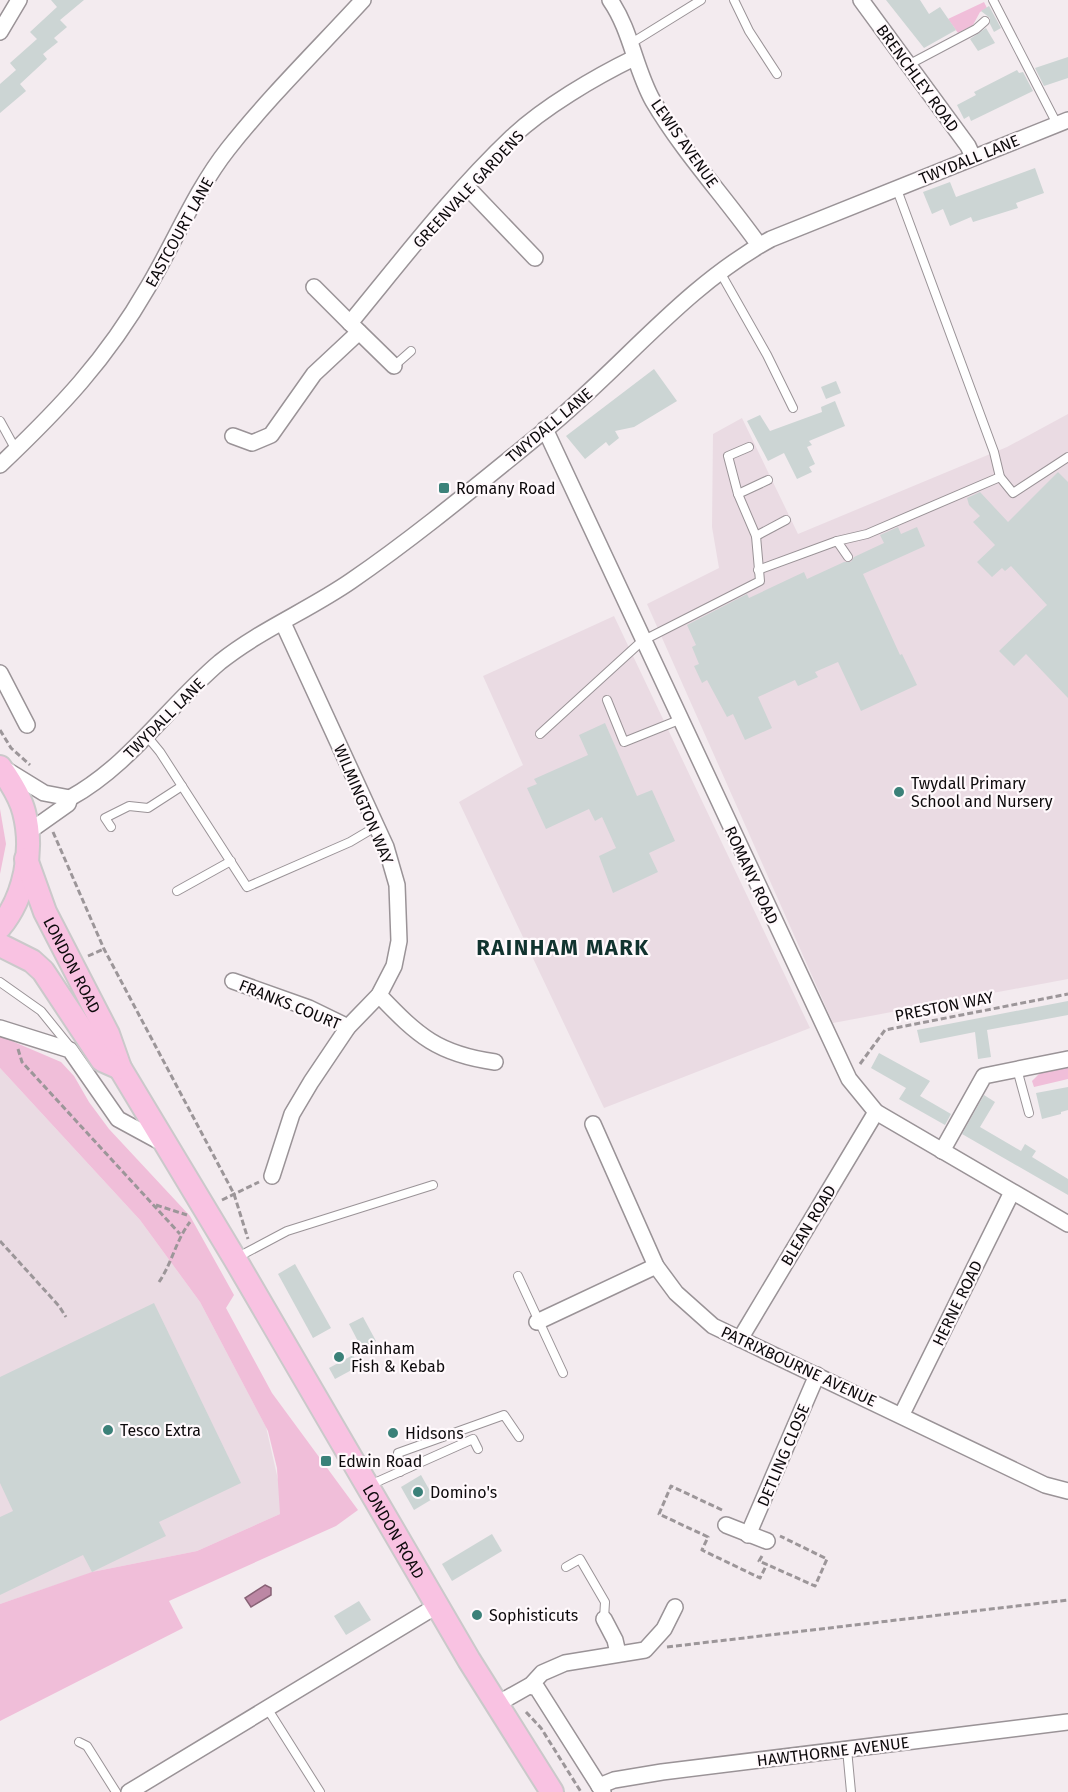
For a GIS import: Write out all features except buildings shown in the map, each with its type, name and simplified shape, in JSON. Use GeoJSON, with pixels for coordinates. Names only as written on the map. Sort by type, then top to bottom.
{"type":"FeatureCollection","features":[{"type":"Feature","properties":{"kind":"main road"},"geometry":{"type":"LineString","coordinates":[[0,766],[12,784],[24,812],[27,832],[23,886],[13,909],[0,927]]}},
{"type":"Feature","properties":{"kind":"main road","name":"LONDON ROAD"},"geometry":{"type":"LineString","coordinates":[[26,860],[45,912],[108,1034],[120,1068],[166,1145],[243,1255],[366,1486],[438,1605],[508,1704],[552,1792]]}},
{"type":"Feature","properties":{"kind":"main road","name":"LONDON ROAD"},"geometry":{"type":"LineString","coordinates":[[0,945],[32,961],[43,971],[102,1060],[120,1068]]}},
{"type":"Feature","properties":{"kind":"street"},"geometry":{"type":"LineString","coordinates":[[0,32],[19,0]]}},
{"type":"Feature","properties":{"kind":"street","name":"EASTCOURT LANE"},"geometry":{"type":"LineString","coordinates":[[0,465],[66,401],[100,361],[147,290],[194,200],[228,149],[363,0]]}},
{"type":"Feature","properties":{"kind":"street","name":"LEWIS AVENUE"},"geometry":{"type":"LineString","coordinates":[[610,0],[647,89],[671,129],[759,245]]}},
{"type":"Feature","properties":{"kind":"street","name":"BRENCHLEY ROAD"},"geometry":{"type":"LineString","coordinates":[[861,0],[968,146],[973,157]]}},
{"type":"Feature","properties":{"kind":"street","name":"GREENVALE GARDENS"},"geometry":{"type":"LineString","coordinates":[[234,436],[252,443],[271,435],[314,374],[355,327],[421,237],[513,136],[632,51]]}},
{"type":"Feature","properties":{"kind":"street","name":"TWYDALL LANE"},"geometry":{"type":"LineString","coordinates":[[27,832],[68,804],[70,798],[108,773],[222,661],[351,582],[545,429],[609,373],[688,297],[759,245],[896,187],[1062,122]]}},
{"type":"Feature","properties":{"kind":"street"},"geometry":{"type":"LineString","coordinates":[[467,187],[535,258]]}},
{"type":"Feature","properties":{"kind":"street"},"geometry":{"type":"LineString","coordinates":[[314,287],[394,366]]}},
{"type":"Feature","properties":{"kind":"street","name":"ROMANY ROAD"},"geometry":{"type":"LineString","coordinates":[[545,429],[642,641],[849,1079],[876,1112],[1068,1224]]}},
{"type":"Feature","properties":{"kind":"street","name":"WILMINGTON WAY"},"geometry":{"type":"LineString","coordinates":[[272,1176],[292,1114],[348,1027],[379,994],[394,966],[399,941],[397,885],[376,826],[284,623]]}},
{"type":"Feature","properties":{"kind":"street"},"geometry":{"type":"LineString","coordinates":[[0,673],[27,725]]}},
{"type":"Feature","properties":{"kind":"street"},"geometry":{"type":"LineString","coordinates":[[0,766],[44,793],[70,798]]}},
{"type":"Feature","properties":{"kind":"street","name":"FRANKS COURT"},"geometry":{"type":"LineString","coordinates":[[233,981],[309,1008],[348,1027]]}},
{"type":"Feature","properties":{"kind":"street"},"geometry":{"type":"LineString","coordinates":[[379,994],[407,1024],[437,1046],[464,1058],[495,1062]]}},
{"type":"Feature","properties":{"kind":"street"},"geometry":{"type":"LineString","coordinates":[[0,1028],[66,1048],[80,1062],[118,1119],[166,1145]]}},
{"type":"Feature","properties":{"kind":"street"},"geometry":{"type":"LineString","coordinates":[[942,1151],[984,1076],[1068,1059]]}},
{"type":"Feature","properties":{"kind":"street","name":"BLEAN ROAD"},"geometry":{"type":"LineString","coordinates":[[740,1339],[876,1112]]}},
{"type":"Feature","properties":{"kind":"street","name":"PATRIXBOURNE AVENUE"},"geometry":{"type":"LineString","coordinates":[[593,1124],[656,1266],[676,1293],[713,1326],[902,1414],[1045,1485],[1068,1491]]}},
{"type":"Feature","properties":{"kind":"street","name":"HERNE ROAD"},"geometry":{"type":"LineString","coordinates":[[902,1414],[1012,1192]]}},
{"type":"Feature","properties":{"kind":"street"},"geometry":{"type":"LineString","coordinates":[[537,1322],[656,1266]]}},
{"type":"Feature","properties":{"kind":"street","name":"DETLING CLOSE"},"geometry":{"type":"LineString","coordinates":[[751,1529],[817,1375]]}},
{"type":"Feature","properties":{"kind":"street"},"geometry":{"type":"LineString","coordinates":[[726,1525],[751,1529],[772,1548]]}},
{"type":"Feature","properties":{"kind":"street"},"geometry":{"type":"LineString","coordinates":[[129,1792],[438,1605]]}},
{"type":"Feature","properties":{"kind":"street"},"geometry":{"type":"LineString","coordinates":[[508,1704],[542,1673],[561,1664],[645,1650],[664,1629],[675,1607]]}},
{"type":"Feature","properties":{"kind":"street"},"geometry":{"type":"LineString","coordinates":[[604,1618],[615,1640],[618,1653]]}},
{"type":"Feature","properties":{"kind":"street"},"geometry":{"type":"LineString","coordinates":[[531,1685],[540,1692],[601,1789]]}},
{"type":"Feature","properties":{"kind":"street","name":"HAWTHORNE AVENUE"},"geometry":{"type":"LineString","coordinates":[[601,1789],[610,1781],[632,1777],[1068,1722]]}},
{"type":"Feature","properties":{"kind":"lane"},"geometry":{"type":"LineString","coordinates":[[632,51],[701,0]]}},
{"type":"Feature","properties":{"kind":"lane"},"geometry":{"type":"LineString","coordinates":[[734,0],[749,31],[777,74]]}},
{"type":"Feature","properties":{"kind":"lane"},"geometry":{"type":"LineString","coordinates":[[993,0],[1062,122]]}},
{"type":"Feature","properties":{"kind":"lane"},"geometry":{"type":"LineString","coordinates":[[908,64],[976,29],[985,21]]}},
{"type":"Feature","properties":{"kind":"lane"},"geometry":{"type":"LineString","coordinates":[[896,187],[994,452],[1000,477],[1013,494],[1068,457]]}},
{"type":"Feature","properties":{"kind":"lane"},"geometry":{"type":"LineString","coordinates":[[720,272],[767,355],[793,408]]}},
{"type":"Feature","properties":{"kind":"lane"},"geometry":{"type":"LineString","coordinates":[[394,366],[411,351]]}},
{"type":"Feature","properties":{"kind":"lane"},"geometry":{"type":"LineString","coordinates":[[0,421],[16,450]]}},
{"type":"Feature","properties":{"kind":"lane"},"geometry":{"type":"LineString","coordinates":[[540,734],[642,641],[760,581],[756,536],[738,494],[728,456],[749,447]]}},
{"type":"Feature","properties":{"kind":"lane"},"geometry":{"type":"LineString","coordinates":[[758,570],[837,541],[867,534],[1000,477]]}},
{"type":"Feature","properties":{"kind":"lane"},"geometry":{"type":"LineString","coordinates":[[738,494],[768,480]]}},
{"type":"Feature","properties":{"kind":"lane"},"geometry":{"type":"LineString","coordinates":[[756,536],[786,520]]}},
{"type":"Feature","properties":{"kind":"lane"},"geometry":{"type":"LineString","coordinates":[[837,541],[848,557]]}},
{"type":"Feature","properties":{"kind":"lane"},"geometry":{"type":"LineString","coordinates":[[607,700],[624,742],[679,720]]}},
{"type":"Feature","properties":{"kind":"lane"},"geometry":{"type":"LineString","coordinates":[[146,735],[247,887],[350,842],[376,826]]}},
{"type":"Feature","properties":{"kind":"lane"},"geometry":{"type":"LineString","coordinates":[[111,827],[105,818],[129,806],[148,808],[182,786]]}},
{"type":"Feature","properties":{"kind":"lane"},"geometry":{"type":"LineString","coordinates":[[177,891],[231,861]]}},
{"type":"Feature","properties":{"kind":"lane"},"geometry":{"type":"LineString","coordinates":[[0,982],[28,1001],[52,1022],[80,1062]]}},
{"type":"Feature","properties":{"kind":"lane"},"geometry":{"type":"LineString","coordinates":[[1017,1069],[1029,1113]]}},
{"type":"Feature","properties":{"kind":"lane"},"geometry":{"type":"LineString","coordinates":[[243,1255],[287,1232],[433,1185]]}},
{"type":"Feature","properties":{"kind":"lane"},"geometry":{"type":"LineString","coordinates":[[518,1276],[537,1322],[563,1373]]}},
{"type":"Feature","properties":{"kind":"lane"},"geometry":{"type":"LineString","coordinates":[[400,1472],[398,1453],[504,1415],[519,1437]]}},
{"type":"Feature","properties":{"kind":"lane"},"geometry":{"type":"LineString","coordinates":[[366,1486],[472,1439],[478,1449]]}},
{"type":"Feature","properties":{"kind":"lane"},"geometry":{"type":"LineString","coordinates":[[566,1567],[580,1559],[605,1602],[604,1618]]}},
{"type":"Feature","properties":{"kind":"lane"},"geometry":{"type":"LineString","coordinates":[[267,1708],[320,1792]]}},
{"type":"Feature","properties":{"kind":"lane"},"geometry":{"type":"LineString","coordinates":[[79,1742],[87,1746],[116,1792]]}},
{"type":"Feature","properties":{"kind":"lane"},"geometry":{"type":"LineString","coordinates":[[847,1749],[851,1792]]}},
{"type":"Feature","properties":{"kind":"path"},"geometry":{"type":"LineString","coordinates":[[0,730],[11,748],[35,770]]}},
{"type":"Feature","properties":{"kind":"path"},"geometry":{"type":"LineString","coordinates":[[51,827],[104,949],[234,1194],[243,1255]]}},
{"type":"Feature","properties":{"kind":"path"},"geometry":{"type":"LineString","coordinates":[[82,959],[104,949]]}},
{"type":"Feature","properties":{"kind":"path","name":"PRESTON WAY"},"geometry":{"type":"LineString","coordinates":[[849,1079],[885,1030],[1068,994]]}},
{"type":"Feature","properties":{"kind":"path"},"geometry":{"type":"LineString","coordinates":[[19,1047],[22,1062],[180,1234]]}},
{"type":"Feature","properties":{"kind":"path"},"geometry":{"type":"LineString","coordinates":[[234,1194],[272,1176]]}},
{"type":"Feature","properties":{"kind":"path"},"geometry":{"type":"LineString","coordinates":[[154,1204],[194,1216],[180,1234],[170,1266],[159,1282]]}},
{"type":"Feature","properties":{"kind":"path"},"geometry":{"type":"LineString","coordinates":[[0,1241],[59,1306],[66,1317]]}},
{"type":"Feature","properties":{"kind":"path"},"geometry":{"type":"LineString","coordinates":[[767,1564],[760,1578],[702,1551],[708,1536],[658,1514],[671,1486],[751,1529],[784,1538],[827,1559],[815,1586],[767,1564],[759,1561],[763,1553],[784,1538]]}},
{"type":"Feature","properties":{"kind":"path"},"geometry":{"type":"LineString","coordinates":[[645,1650],[1068,1600]]}},
{"type":"Feature","properties":{"kind":"path"},"geometry":{"type":"LineString","coordinates":[[508,1704],[541,1728],[581,1792]]}},
{"type":"Feature","properties":{"kind":"shaded area"},"geometry":{"type":"Polygon","coordinates":[[[984,2],[987,8],[980,12],[973,25],[958,33],[948,19],[984,2]]]}},
{"type":"Feature","properties":{"kind":"shaded area","name":"Twydall Primary School and Nursery"},"geometry":{"type":"Polygon","coordinates":[[[1068,414],[1068,979],[833,1023],[647,604],[719,568],[712,527],[713,434],[742,418],[798,534],[1007,447],[1068,414]]]}},
{"type":"Feature","properties":{"kind":"shaded area"},"geometry":{"type":"Polygon","coordinates":[[[614,616],[810,1028],[604,1108],[459,802],[523,765],[483,676],[614,616]]]}},
{"type":"Feature","properties":{"kind":"shaded area"},"geometry":{"type":"Polygon","coordinates":[[[0,809],[6,844],[0,874],[0,809]]]}},
{"type":"Feature","properties":{"kind":"shaded area"},"geometry":{"type":"Polygon","coordinates":[[[0,1036],[61,1062],[74,1076],[89,1102],[109,1129],[190,1216],[234,1295],[226,1308],[272,1393],[358,1510],[336,1526],[169,1601],[183,1628],[0,1721],[0,1604],[92,1572],[197,1551],[280,1514],[277,1468],[268,1431],[200,1302],[140,1220],[0,1068],[0,1036]]]}},
{"type":"Feature","properties":{"kind":"shaded area"},"geometry":{"type":"Polygon","coordinates":[[[1068,1067],[1068,1079],[1034,1087],[1032,1081],[1041,1072],[1068,1067]]]}},
{"type":"Feature","properties":{"kind":"shaded area"},"geometry":{"type":"Polygon","coordinates":[[[0,1068],[140,1220],[200,1302],[266,1427],[281,1493],[280,1514],[197,1551],[97,1571],[0,1604],[0,1068]]]}},
{"type":"Feature","properties":{"kind":"shaded area"},"geometry":{"type":"Polygon","coordinates":[[[265,1585],[271,1588],[271,1595],[251,1607],[245,1598],[265,1585]]]}},
{"type":"Feature","properties":{"kind":"place","name":"Romany Road"},"geometry":{"type":"Point","coordinates":[444,488]}},
{"type":"Feature","properties":{"kind":"place","name":"Twydall Primary School and Nursery"},"geometry":{"type":"Point","coordinates":[899,792]}},
{"type":"Feature","properties":{"kind":"place","name":"Rainham Fish & Kebab"},"geometry":{"type":"Point","coordinates":[339,1357]}},
{"type":"Feature","properties":{"kind":"place","name":"Tesco Extra"},"geometry":{"type":"Point","coordinates":[108,1430]}},
{"type":"Feature","properties":{"kind":"place","name":"Hidsons"},"geometry":{"type":"Point","coordinates":[393,1433]}},
{"type":"Feature","properties":{"kind":"place","name":"Edwin Road"},"geometry":{"type":"Point","coordinates":[326,1461]}},
{"type":"Feature","properties":{"kind":"place","name":"Domino's"},"geometry":{"type":"Point","coordinates":[418,1492]}},
{"type":"Feature","properties":{"kind":"place","name":"Sophisticuts"},"geometry":{"type":"Point","coordinates":[477,1615]}},
{"type":"Feature","properties":{"kind":"district","name":"RAINHAM MARK"},"geometry":{"type":"Point","coordinates":[563,947]}}]}
